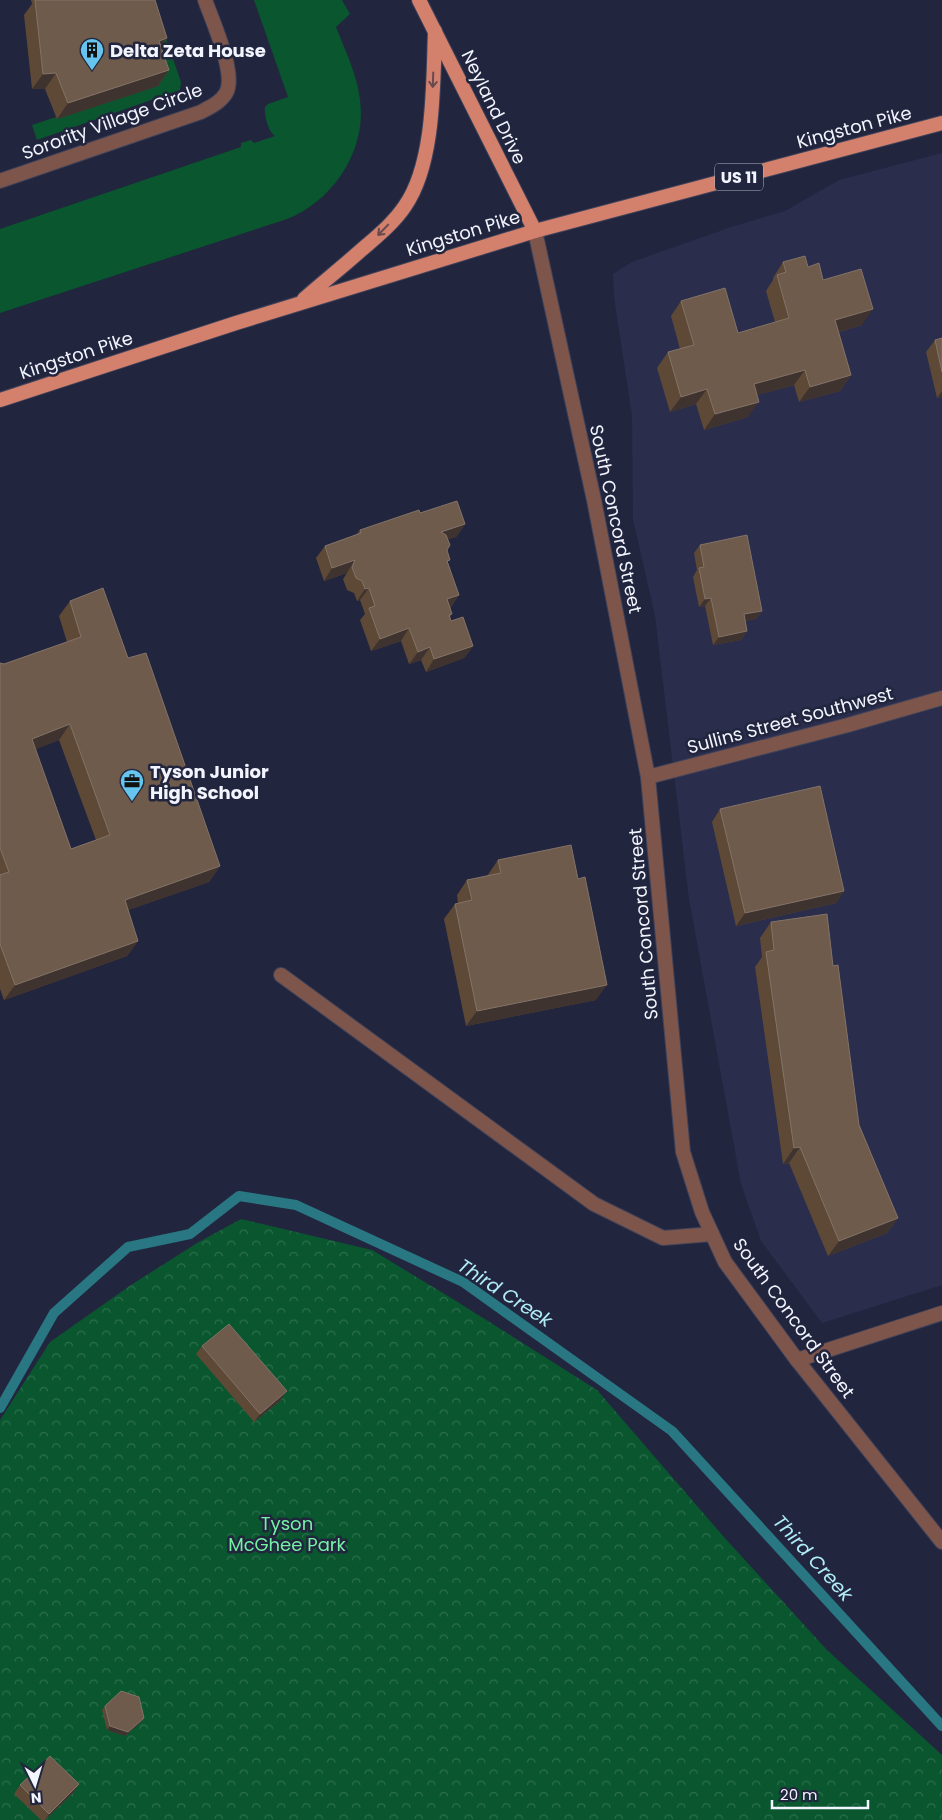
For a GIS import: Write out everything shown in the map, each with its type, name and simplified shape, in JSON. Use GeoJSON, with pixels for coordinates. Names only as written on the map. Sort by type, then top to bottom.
{"type":"FeatureCollection","features":[{"type":"Feature","properties":{"kind":"main road","name":"Neyland Drive"},"geometry":{"type":"LineString","coordinates":[[419,0],[535,231]]}},
{"type":"Feature","properties":{"kind":"main road"},"geometry":{"type":"LineString","coordinates":[[300,303],[382,231],[405,206],[417,182],[432,114],[435,31]]}},
{"type":"Feature","properties":{"kind":"main road","name":"Kingston Pike"},"geometry":{"type":"LineString","coordinates":[[0,400],[300,303],[535,231],[942,123]]}},
{"type":"Feature","properties":{"kind":"street","name":"Sorority Village Circle"},"geometry":{"type":"LineString","coordinates":[[0,181],[201,112],[216,104],[227,92],[229,75],[226,60],[205,0]]}},
{"type":"Feature","properties":{"kind":"street","name":"South Concord Street"},"geometry":{"type":"LineString","coordinates":[[535,231],[594,500],[648,777],[683,1152],[702,1212],[725,1262],[797,1360],[942,1542]]}},
{"type":"Feature","properties":{"kind":"street","name":"Sullins Street Southwest"},"geometry":{"type":"LineString","coordinates":[[648,777],[848,725],[942,698]]}},
{"type":"Feature","properties":{"kind":"street"},"geometry":{"type":"LineString","coordinates":[[281,975],[594,1204],[663,1238],[712,1234]]}},
{"type":"Feature","properties":{"kind":"street"},"geometry":{"type":"LineString","coordinates":[[797,1360],[942,1313]]}},
{"type":"Feature","properties":{"kind":"shaded area"},"geometry":{"type":"Polygon","coordinates":[[[942,153],[942,1285],[822,1323],[761,1241],[741,1184],[689,899],[655,616],[633,519],[632,416],[614,297],[613,274],[632,262],[731,227],[785,211],[839,180],[942,153]]]}},
{"type":"Feature","properties":{"kind":"green space"},"geometry":{"type":"Polygon","coordinates":[[[254,0],[342,0],[350,14],[336,27],[356,81],[361,119],[352,155],[332,187],[304,211],[287,219],[0,313],[0,229],[241,147],[241,143],[251,140],[254,143],[275,136],[270,131],[267,123],[265,107],[268,104],[288,97],[254,0]]]}},
{"type":"Feature","properties":{"kind":"green space"},"geometry":{"type":"Polygon","coordinates":[[[155,6],[181,82],[180,90],[37,140],[32,125],[56,117],[57,119],[158,86],[155,6]]]}},
{"type":"Feature","properties":{"kind":"green space","name":"Tyson McGhee Park"},"geometry":{"type":"Polygon","coordinates":[[[241,1219],[372,1250],[597,1390],[723,1536],[827,1650],[942,1755],[942,1820],[0,1820],[0,1420],[50,1342],[131,1285],[197,1243],[241,1219]]]}},
{"type":"Feature","properties":{"kind":"building","name":"Delta Zeta House"},"geometry":{"type":"Polygon","coordinates":[[[35,0],[155,0],[167,38],[159,41],[169,70],[68,103],[56,73],[43,74],[35,0]]]}},
{"type":"Feature","properties":{"kind":"building"},"geometry":{"type":"Polygon","coordinates":[[[805,256],[808,267],[819,263],[823,280],[861,269],[873,309],[835,320],[851,375],[810,387],[805,370],[754,384],[759,402],[715,414],[707,389],[681,397],[668,352],[694,345],[681,301],[725,288],[738,333],[789,318],[777,275],[786,272],[783,262],[805,256]]]}},
{"type":"Feature","properties":{"kind":"building"},"geometry":{"type":"Polygon","coordinates":[[[942,338],[942,372],[935,340],[942,338]]]}},
{"type":"Feature","properties":{"kind":"building"},"geometry":{"type":"Polygon","coordinates":[[[457,501],[465,524],[441,532],[446,535],[450,545],[447,550],[450,560],[447,561],[459,595],[447,599],[452,614],[449,615],[451,621],[463,617],[473,646],[434,659],[430,647],[418,652],[409,628],[380,639],[369,608],[375,606],[369,588],[365,589],[362,581],[356,578],[352,567],[355,560],[332,568],[325,546],[361,533],[360,530],[419,510],[420,513],[457,501]]]}},
{"type":"Feature","properties":{"kind":"building"},"geometry":{"type":"Polygon","coordinates":[[[747,535],[762,611],[744,614],[747,631],[719,637],[711,598],[705,599],[699,568],[704,567],[700,545],[747,535]]]}},
{"type":"Feature","properties":{"kind":"building","name":"Tyson Junior High School"},"geometry":{"type":"Polygon","coordinates":[[[103,588],[128,658],[146,653],[220,866],[125,900],[138,941],[15,985],[0,944],[0,875],[9,872],[0,848],[0,663],[4,664],[81,637],[70,601],[103,588]],[[70,724],[32,739],[71,849],[110,835],[70,724]]]}},
{"type":"Feature","properties":{"kind":"building"},"geometry":{"type":"Polygon","coordinates":[[[820,786],[844,891],[745,913],[720,809],[820,786]]]}},
{"type":"Feature","properties":{"kind":"building"},"geometry":{"type":"Polygon","coordinates":[[[571,845],[578,879],[585,877],[607,985],[477,1011],[455,904],[472,900],[467,880],[501,873],[498,860],[571,845]]]}},
{"type":"Feature","properties":{"kind":"building"},"geometry":{"type":"Polygon","coordinates":[[[827,914],[833,966],[838,965],[859,1125],[898,1218],[839,1241],[800,1147],[794,1148],[766,952],[774,950],[771,922],[827,914]]]}},
{"type":"Feature","properties":{"kind":"building"},"geometry":{"type":"Polygon","coordinates":[[[229,1324],[287,1391],[260,1414],[202,1346],[229,1324]]]}},
{"type":"Feature","properties":{"kind":"building"},"geometry":{"type":"Polygon","coordinates":[[[121,1691],[139,1697],[144,1718],[128,1732],[110,1726],[105,1706],[121,1691]]]}},
{"type":"Feature","properties":{"kind":"building"},"geometry":{"type":"Polygon","coordinates":[[[50,1756],[79,1784],[49,1814],[20,1785],[50,1756]]]}},
{"type":"Feature","properties":{"kind":"waterway","name":"Third Creek"},"geometry":{"type":"LineString","coordinates":[[0,1408],[54,1313],[128,1247],[190,1234],[239,1196],[296,1205],[463,1282],[672,1431],[942,1726]]}},
{"type":"Feature","properties":{"kind":"place","name":"Delta Zeta House"},"geometry":{"type":"Point","coordinates":[92,71]}},
{"type":"Feature","properties":{"kind":"place","name":"Tyson Junior High School"},"geometry":{"type":"Point","coordinates":[132,802]}}]}
